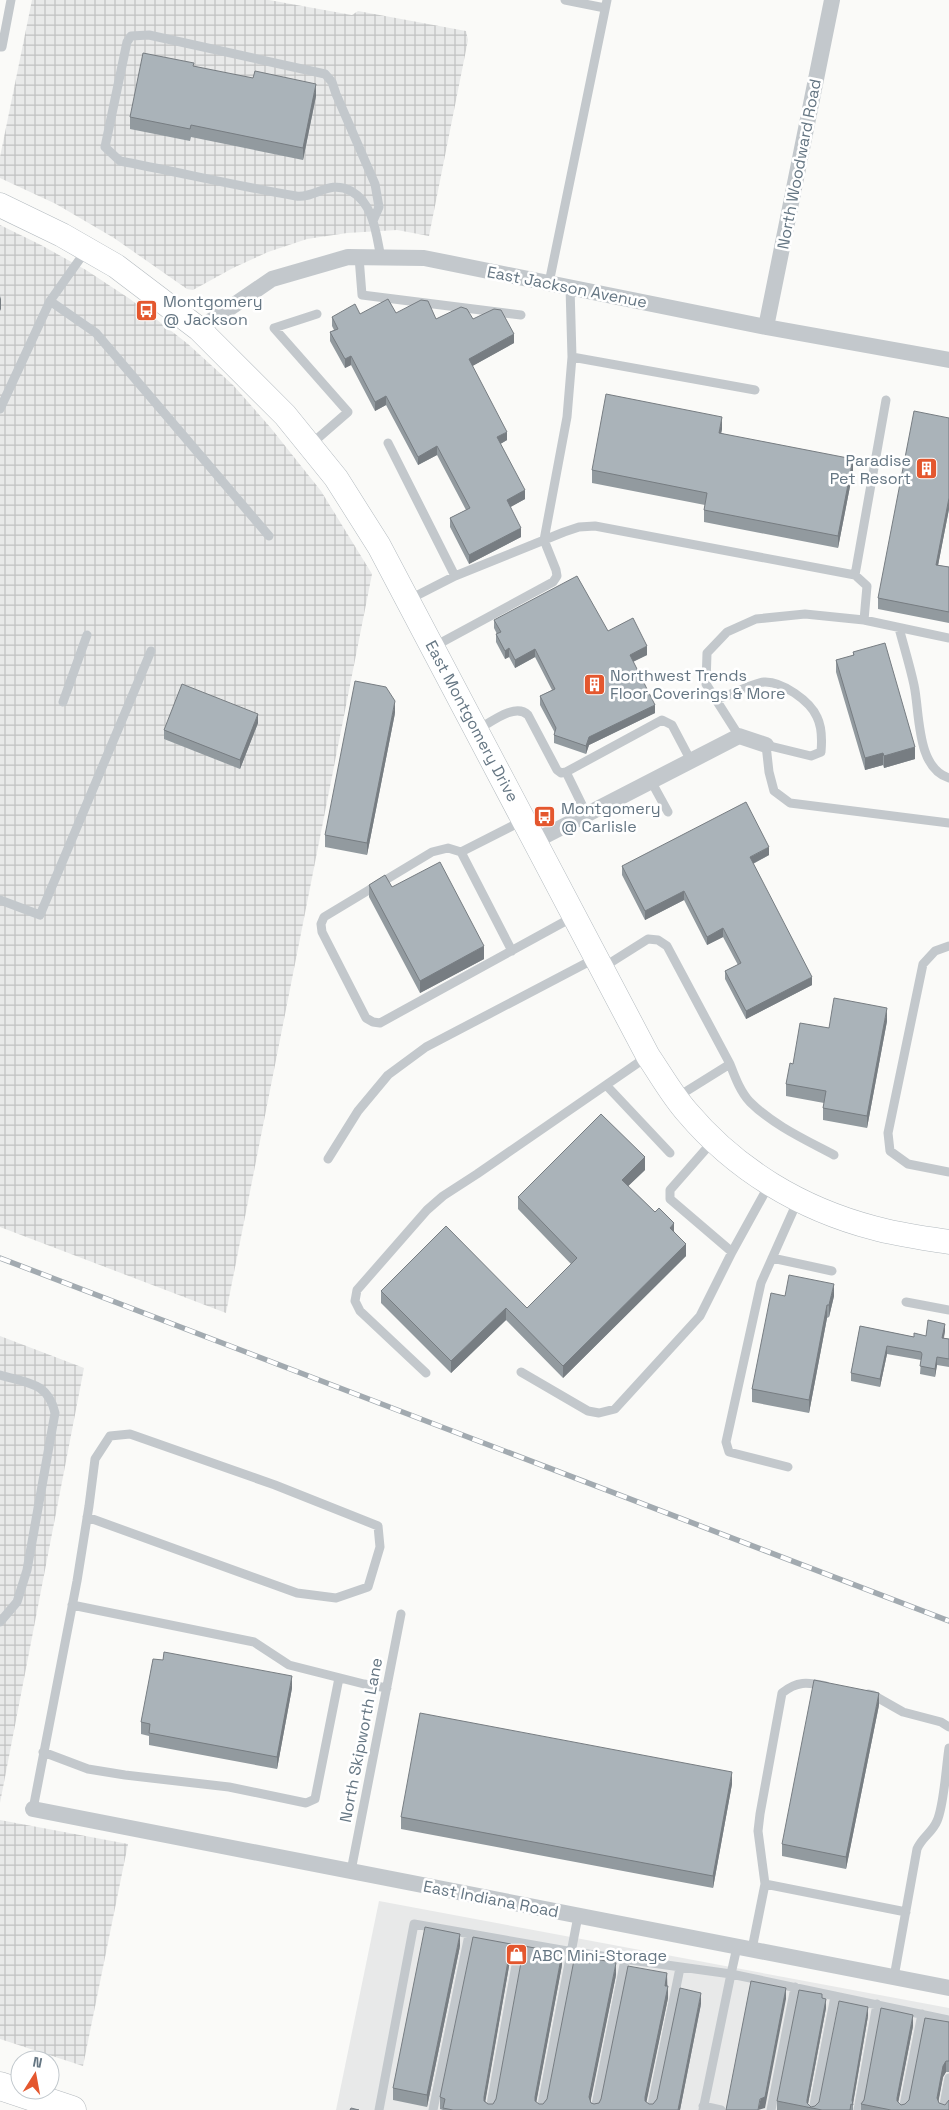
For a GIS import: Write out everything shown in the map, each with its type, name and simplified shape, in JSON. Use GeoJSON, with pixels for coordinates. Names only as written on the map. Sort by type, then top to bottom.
{"type":"FeatureCollection","features":[{"type":"Feature","properties":{"kind":"highway"},"geometry":{"type":"LineString","coordinates":[[0,2086],[72,2110]]}},
{"type":"Feature","properties":{"kind":"main road","name":"East Montgomery Drive"},"geometry":{"type":"LineString","coordinates":[[0,205],[17,212],[116,266],[199,329],[285,416],[336,478],[374,537],[648,1056],[685,1111],[714,1141],[758,1177],[798,1200],[821,1211],[875,1228],[949,1242]]}},
{"type":"Feature","properties":{"kind":"street","name":"North Woodward Road"},"geometry":{"type":"LineString","coordinates":[[766,327],[832,0]]}},
{"type":"Feature","properties":{"kind":"street","name":"East Jackson Avenue"},"geometry":{"type":"LineString","coordinates":[[199,329],[272,280],[348,257],[424,258],[766,327],[949,360]]}},
{"type":"Feature","properties":{"kind":"street"},"geometry":{"type":"LineString","coordinates":[[535,841],[739,736],[766,745]]}},
{"type":"Feature","properties":{"kind":"street","name":"East Indiana Road"},"geometry":{"type":"LineString","coordinates":[[33,1809],[949,1988]]}},
{"type":"Feature","properties":{"kind":"lane"},"geometry":{"type":"LineString","coordinates":[[0,47],[2,48],[11,0]]}},
{"type":"Feature","properties":{"kind":"lane"},"geometry":{"type":"LineString","coordinates":[[549,283],[606,4],[565,0]]}},
{"type":"Feature","properties":{"kind":"lane"},"geometry":{"type":"LineString","coordinates":[[373,221],[379,207],[375,184],[332,82],[325,74],[149,35],[132,36],[127,42],[105,146],[120,161],[299,196],[335,186],[352,191],[368,206],[381,258]]}},
{"type":"Feature","properties":{"kind":"lane"},"geometry":{"type":"LineString","coordinates":[[0,409],[50,301],[87,249]]}},
{"type":"Feature","properties":{"kind":"lane"},"geometry":{"type":"LineString","coordinates":[[359,257],[362,295],[521,315]]}},
{"type":"Feature","properties":{"kind":"lane"},"geometry":{"type":"LineString","coordinates":[[433,647],[553,582],[557,576],[544,540],[567,416],[572,357],[570,287]]}},
{"type":"Feature","properties":{"kind":"lane"},"geometry":{"type":"LineString","coordinates":[[50,301],[96,333],[269,536]]}},
{"type":"Feature","properties":{"kind":"lane"},"geometry":{"type":"LineString","coordinates":[[309,445],[348,412],[274,328],[317,314]]}},
{"type":"Feature","properties":{"kind":"lane"},"geometry":{"type":"LineString","coordinates":[[572,357],[755,390]]}},
{"type":"Feature","properties":{"kind":"lane"},"geometry":{"type":"LineString","coordinates":[[855,575],[886,400]]}},
{"type":"Feature","properties":{"kind":"lane"},"geometry":{"type":"LineString","coordinates":[[388,444],[455,576]]}},
{"type":"Feature","properties":{"kind":"lane"},"geometry":{"type":"LineString","coordinates":[[408,600],[455,576],[544,540],[579,527],[595,526],[855,575],[867,586],[864,620]]}},
{"type":"Feature","properties":{"kind":"lane"},"geometry":{"type":"LineString","coordinates":[[739,736],[706,684],[707,654],[727,632],[756,619],[805,614],[864,620],[949,638]]}},
{"type":"Feature","properties":{"kind":"lane"},"geometry":{"type":"LineString","coordinates":[[899,628],[914,685],[923,747],[932,768],[940,775],[949,778]]}},
{"type":"Feature","properties":{"kind":"lane"},"geometry":{"type":"LineString","coordinates":[[62,702],[87,636]]}},
{"type":"Feature","properties":{"kind":"lane"},"geometry":{"type":"LineString","coordinates":[[0,900],[40,915],[151,651]]}},
{"type":"Feature","properties":{"kind":"lane"},"geometry":{"type":"LineString","coordinates":[[716,700],[764,682],[785,688],[806,701],[818,717],[822,738],[821,752],[811,756],[766,745],[769,772],[774,791],[790,803],[949,823]]}},
{"type":"Feature","properties":{"kind":"lane"},"geometry":{"type":"LineString","coordinates":[[477,730],[514,710],[524,711],[528,715],[557,770],[561,773],[662,720],[672,725],[691,761]]}},
{"type":"Feature","properties":{"kind":"lane"},"geometry":{"type":"LineString","coordinates":[[566,772],[587,815]]}},
{"type":"Feature","properties":{"kind":"lane"},"geometry":{"type":"LineString","coordinates":[[652,781],[668,812]]}},
{"type":"Feature","properties":{"kind":"lane"},"geometry":{"type":"LineString","coordinates":[[524,820],[462,852],[448,848],[432,852],[324,916],[321,924],[322,932],[366,1018],[380,1023],[575,916]]}},
{"type":"Feature","properties":{"kind":"lane"},"geometry":{"type":"LineString","coordinates":[[462,852],[512,951]]}},
{"type":"Feature","properties":{"kind":"lane"},"geometry":{"type":"LineString","coordinates":[[328,1159],[358,1110],[388,1075],[426,1046],[648,939],[658,940],[667,946],[730,1064],[737,1082],[749,1101],[787,1130],[834,1155]]}},
{"type":"Feature","properties":{"kind":"lane"},"geometry":{"type":"LineString","coordinates":[[949,946],[935,951],[923,964],[888,1133],[890,1151],[908,1164],[949,1172]]}},
{"type":"Feature","properties":{"kind":"lane"},"geometry":{"type":"LineString","coordinates":[[426,1373],[360,1311],[355,1301],[358,1290],[427,1210],[443,1196],[648,1056]]}},
{"type":"Feature","properties":{"kind":"lane"},"geometry":{"type":"LineString","coordinates":[[676,1098],[730,1064]]}},
{"type":"Feature","properties":{"kind":"lane"},"geometry":{"type":"LineString","coordinates":[[606,1085],[670,1153]]}},
{"type":"Feature","properties":{"kind":"lane"},"geometry":{"type":"LineString","coordinates":[[714,1141],[670,1190],[670,1199],[732,1252]]}},
{"type":"Feature","properties":{"kind":"lane"},"geometry":{"type":"LineString","coordinates":[[522,1372],[588,1411],[600,1413],[614,1409],[700,1316],[732,1252],[770,1184]]}},
{"type":"Feature","properties":{"kind":"lane"},"geometry":{"type":"LineString","coordinates":[[788,1467],[729,1452],[726,1442],[761,1283],[798,1200]]}},
{"type":"Feature","properties":{"kind":"lane"},"geometry":{"type":"LineString","coordinates":[[772,1258],[832,1271]]}},
{"type":"Feature","properties":{"kind":"lane"},"geometry":{"type":"LineString","coordinates":[[906,1302],[949,1310]]}},
{"type":"Feature","properties":{"kind":"lane"},"geometry":{"type":"LineString","coordinates":[[0,1375],[39,1386],[52,1399],[55,1413],[27,1570],[17,1602],[0,1622]]}},
{"type":"Feature","properties":{"kind":"lane"},"geometry":{"type":"LineString","coordinates":[[33,1809],[72,1604],[95,1459],[110,1436],[130,1434],[275,1485],[378,1526],[380,1547],[368,1587],[336,1598],[296,1593],[87,1517]]}},
{"type":"Feature","properties":{"kind":"lane"},"geometry":{"type":"LineString","coordinates":[[72,1604],[254,1642],[289,1665],[387,1688]]}},
{"type":"Feature","properties":{"kind":"lane","name":"North Skipworth Lane"},"geometry":{"type":"LineString","coordinates":[[351,1871],[401,1614]]}},
{"type":"Feature","properties":{"kind":"lane"},"geometry":{"type":"LineString","coordinates":[[43,1752],[88,1769],[125,1775],[229,1786],[306,1803],[315,1799],[339,1678]]}},
{"type":"Feature","properties":{"kind":"lane"},"geometry":{"type":"LineString","coordinates":[[721,2110],[703,2108],[731,1974],[745,1948],[765,1884],[758,1831],[782,1693],[792,1684],[810,1682],[837,1688]]}},
{"type":"Feature","properties":{"kind":"lane"},"geometry":{"type":"LineString","coordinates":[[855,1691],[873,1695],[903,1712],[941,1722],[949,1727]]}},
{"type":"Feature","properties":{"kind":"lane"},"geometry":{"type":"LineString","coordinates":[[894,1977],[917,1849],[921,1840],[932,1830],[938,1819],[949,1748]]}},
{"type":"Feature","properties":{"kind":"lane"},"geometry":{"type":"LineString","coordinates":[[765,1884],[906,1912]]}},
{"type":"Feature","properties":{"kind":"lane"},"geometry":{"type":"LineString","coordinates":[[541,2110],[573,1952],[578,1916]]}},
{"type":"Feature","properties":{"kind":"lane"},"geometry":{"type":"LineString","coordinates":[[379,2110],[414,1924],[573,1952],[731,1974],[949,2020]]}},
{"type":"Feature","properties":{"kind":"lane"},"geometry":{"type":"LineString","coordinates":[[433,2110],[468,1935]]}},
{"type":"Feature","properties":{"kind":"lane"},"geometry":{"type":"LineString","coordinates":[[490,2110],[520,1943]]}},
{"type":"Feature","properties":{"kind":"lane"},"geometry":{"type":"LineString","coordinates":[[595,2110],[625,1960]]}},
{"type":"Feature","properties":{"kind":"lane"},"geometry":{"type":"LineString","coordinates":[[651,2110],[680,1968]]}},
{"type":"Feature","properties":{"kind":"lane"},"geometry":{"type":"LineString","coordinates":[[771,2110],[795,1987]]}},
{"type":"Feature","properties":{"kind":"lane"},"geometry":{"type":"LineString","coordinates":[[813,2110],[835,1996]]}},
{"type":"Feature","properties":{"kind":"lane"},"geometry":{"type":"LineString","coordinates":[[858,2110],[877,2004]]}},
{"type":"Feature","properties":{"kind":"lane"},"geometry":{"type":"LineString","coordinates":[[903,2110],[922,2014]]}},
{"type":"Feature","properties":{"kind":"lane"},"geometry":{"type":"LineString","coordinates":[[943,2110],[949,2078]]}},
{"type":"Feature","properties":{"kind":"shaded area"},"geometry":{"type":"Polygon","coordinates":[[[32,0],[269,0],[352,15],[358,11],[466,31],[468,40],[429,236],[397,230],[347,233],[307,239],[268,252],[233,268],[193,290],[187,289],[114,238],[56,204],[0,178],[0,157],[32,0]]]}},
{"type":"Feature","properties":{"kind":"shaded area"},"geometry":{"type":"Polygon","coordinates":[[[0,225],[86,270],[130,299],[188,344],[233,385],[270,427],[321,491],[372,574],[226,1313],[0,1227],[0,225]]]}},
{"type":"Feature","properties":{"kind":"shaded area"},"geometry":{"type":"Polygon","coordinates":[[[0,1336],[84,1368],[0,1803],[0,1336]]]}},
{"type":"Feature","properties":{"kind":"shaded area"},"geometry":{"type":"Polygon","coordinates":[[[0,1820],[128,1844],[83,2066],[60,2059],[60,2050],[34,2050],[0,2039],[0,1820]]]}},
{"type":"Feature","properties":{"kind":"shaded area","name":"ABC Mini-Storage"},"geometry":{"type":"Polygon","coordinates":[[[379,1901],[949,2008],[949,2110],[336,2110],[379,1901]]]}},
{"type":"Feature","properties":{"kind":"building"},"geometry":{"type":"Polygon","coordinates":[[[143,53],[194,63],[193,66],[253,78],[255,71],[316,84],[303,148],[191,125],[190,129],[130,117],[143,53]]]}},
{"type":"Feature","properties":{"kind":"building"},"geometry":{"type":"Polygon","coordinates":[[[388,299],[396,313],[421,300],[428,301],[436,319],[461,307],[467,309],[473,319],[494,309],[501,310],[514,334],[469,359],[507,432],[497,437],[525,490],[507,500],[521,528],[469,555],[450,518],[470,508],[437,446],[418,457],[386,396],[375,402],[351,356],[345,359],[330,332],[338,329],[332,317],[355,304],[360,314],[388,299]]]}},
{"type":"Feature","properties":{"kind":"building"},"geometry":{"type":"Polygon","coordinates":[[[606,394],[722,417],[719,433],[853,459],[838,536],[704,510],[707,493],[592,470],[606,394]]]}},
{"type":"Feature","properties":{"kind":"building","name":"Paradise Pet Resort"},"geometry":{"type":"Polygon","coordinates":[[[914,411],[949,418],[949,498],[936,565],[949,567],[949,612],[878,598],[914,411]]]}},
{"type":"Feature","properties":{"kind":"building"},"geometry":{"type":"Polygon","coordinates":[[[577,576],[608,631],[633,618],[647,646],[630,655],[655,705],[589,737],[586,746],[554,735],[556,728],[540,696],[555,689],[535,649],[515,660],[509,648],[505,651],[496,634],[501,632],[494,620],[577,576]]]}},
{"type":"Feature","properties":{"kind":"building"},"geometry":{"type":"Polygon","coordinates":[[[885,643],[915,747],[884,756],[883,753],[865,758],[836,660],[854,655],[853,652],[885,643]]]}},
{"type":"Feature","properties":{"kind":"building"},"geometry":{"type":"Polygon","coordinates":[[[355,681],[386,687],[395,701],[367,843],[325,835],[355,681]]]}},
{"type":"Feature","properties":{"kind":"building"},"geometry":{"type":"Polygon","coordinates":[[[182,684],[258,714],[240,760],[164,730],[182,684]]]}},
{"type":"Feature","properties":{"kind":"building"},"geometry":{"type":"Polygon","coordinates":[[[746,802],[769,847],[750,857],[812,977],[746,1011],[725,971],[741,963],[723,928],[707,937],[684,891],[645,911],[622,866],[746,802]]]}},
{"type":"Feature","properties":{"kind":"building"},"geometry":{"type":"Polygon","coordinates":[[[440,862],[484,946],[420,981],[369,885],[385,875],[392,887],[440,862]]]}},
{"type":"Feature","properties":{"kind":"building"},"geometry":{"type":"Polygon","coordinates":[[[834,998],[887,1008],[867,1116],[823,1108],[826,1091],[786,1084],[790,1063],[793,1064],[800,1023],[829,1028],[834,998]]]}},
{"type":"Feature","properties":{"kind":"building"},"geometry":{"type":"Polygon","coordinates":[[[601,1114],[645,1157],[622,1180],[655,1212],[659,1208],[674,1223],[670,1228],[686,1244],[563,1366],[506,1308],[451,1361],[381,1291],[446,1226],[527,1308],[577,1258],[518,1197],[601,1114]]]}},
{"type":"Feature","properties":{"kind":"building"},"geometry":{"type":"Polygon","coordinates":[[[789,1275],[834,1284],[829,1305],[827,1305],[809,1400],[752,1389],[771,1293],[785,1296],[789,1275]]]}},
{"type":"Feature","properties":{"kind":"building"},"geometry":{"type":"Polygon","coordinates":[[[928,1320],[945,1324],[942,1338],[949,1339],[949,1359],[937,1357],[935,1369],[920,1366],[921,1352],[887,1346],[880,1379],[851,1373],[860,1326],[914,1337],[914,1333],[926,1336],[928,1320]]]}},
{"type":"Feature","properties":{"kind":"building"},"geometry":{"type":"Polygon","coordinates":[[[164,1652],[292,1676],[277,1757],[149,1733],[150,1724],[141,1722],[153,1659],[163,1660],[164,1652]]]}},
{"type":"Feature","properties":{"kind":"building"},"geometry":{"type":"Polygon","coordinates":[[[814,1680],[879,1693],[846,1857],[782,1844],[814,1680]]]}},
{"type":"Feature","properties":{"kind":"building"},"geometry":{"type":"Polygon","coordinates":[[[420,1713],[732,1772],[713,1876],[401,1817],[420,1713]]]}},
{"type":"Feature","properties":{"kind":"building"},"geometry":{"type":"Polygon","coordinates":[[[425,1927],[460,1934],[427,2095],[393,2088],[425,1927]]]}},
{"type":"Feature","properties":{"kind":"building"},"geometry":{"type":"Polygon","coordinates":[[[473,1937],[511,1944],[484,2101],[488,2104],[493,2104],[496,2099],[524,1946],[562,1953],[535,2101],[543,2104],[547,2099],[575,1955],[616,1963],[589,2097],[591,2103],[594,2104],[599,2103],[601,2099],[628,1966],[667,1973],[665,1986],[668,1986],[645,2097],[645,2101],[649,2104],[653,2104],[657,2099],[680,1988],[701,1993],[678,2110],[453,2110],[443,2108],[445,2099],[440,2097],[473,1937]]]}},
{"type":"Feature","properties":{"kind":"building"},"geometry":{"type":"Polygon","coordinates":[[[751,1981],[786,1988],[765,2097],[760,2099],[758,2110],[726,2110],[751,1981]]]}},
{"type":"Feature","properties":{"kind":"building"},"geometry":{"type":"Polygon","coordinates":[[[799,1990],[822,1994],[822,1998],[826,1999],[807,2100],[811,2107],[819,2102],[839,2001],[868,2007],[852,2100],[853,2105],[851,2104],[850,2110],[822,2110],[777,2101],[799,1990]]]}},
{"type":"Feature","properties":{"kind":"building"},"geometry":{"type":"Polygon","coordinates":[[[881,2008],[913,2015],[897,2098],[901,2105],[909,2100],[925,2018],[949,2022],[949,2061],[946,2061],[943,2066],[937,2098],[939,2103],[945,2105],[949,2100],[949,2110],[891,2110],[861,2104],[864,2100],[881,2008]]]}},
{"type":"Feature","properties":{"kind":"railway"},"geometry":{"type":"LineString","coordinates":[[0,1258],[949,1621]]}},
{"type":"Feature","properties":{"kind":"place","name":"Montgomery @ Jackson"},"geometry":{"type":"Point","coordinates":[147,310]}},
{"type":"Feature","properties":{"kind":"place","name":"Paradise Pet Resort"},"geometry":{"type":"Point","coordinates":[927,469]}},
{"type":"Feature","properties":{"kind":"place","name":"Northwest Trends Floor Coverings & More"},"geometry":{"type":"Point","coordinates":[594,684]}},
{"type":"Feature","properties":{"kind":"place","name":"Montgomery @ Carlisle"},"geometry":{"type":"Point","coordinates":[545,817]}},
{"type":"Feature","properties":{"kind":"place","name":"ABC Mini-Storage"},"geometry":{"type":"Point","coordinates":[516,1955]}}]}
